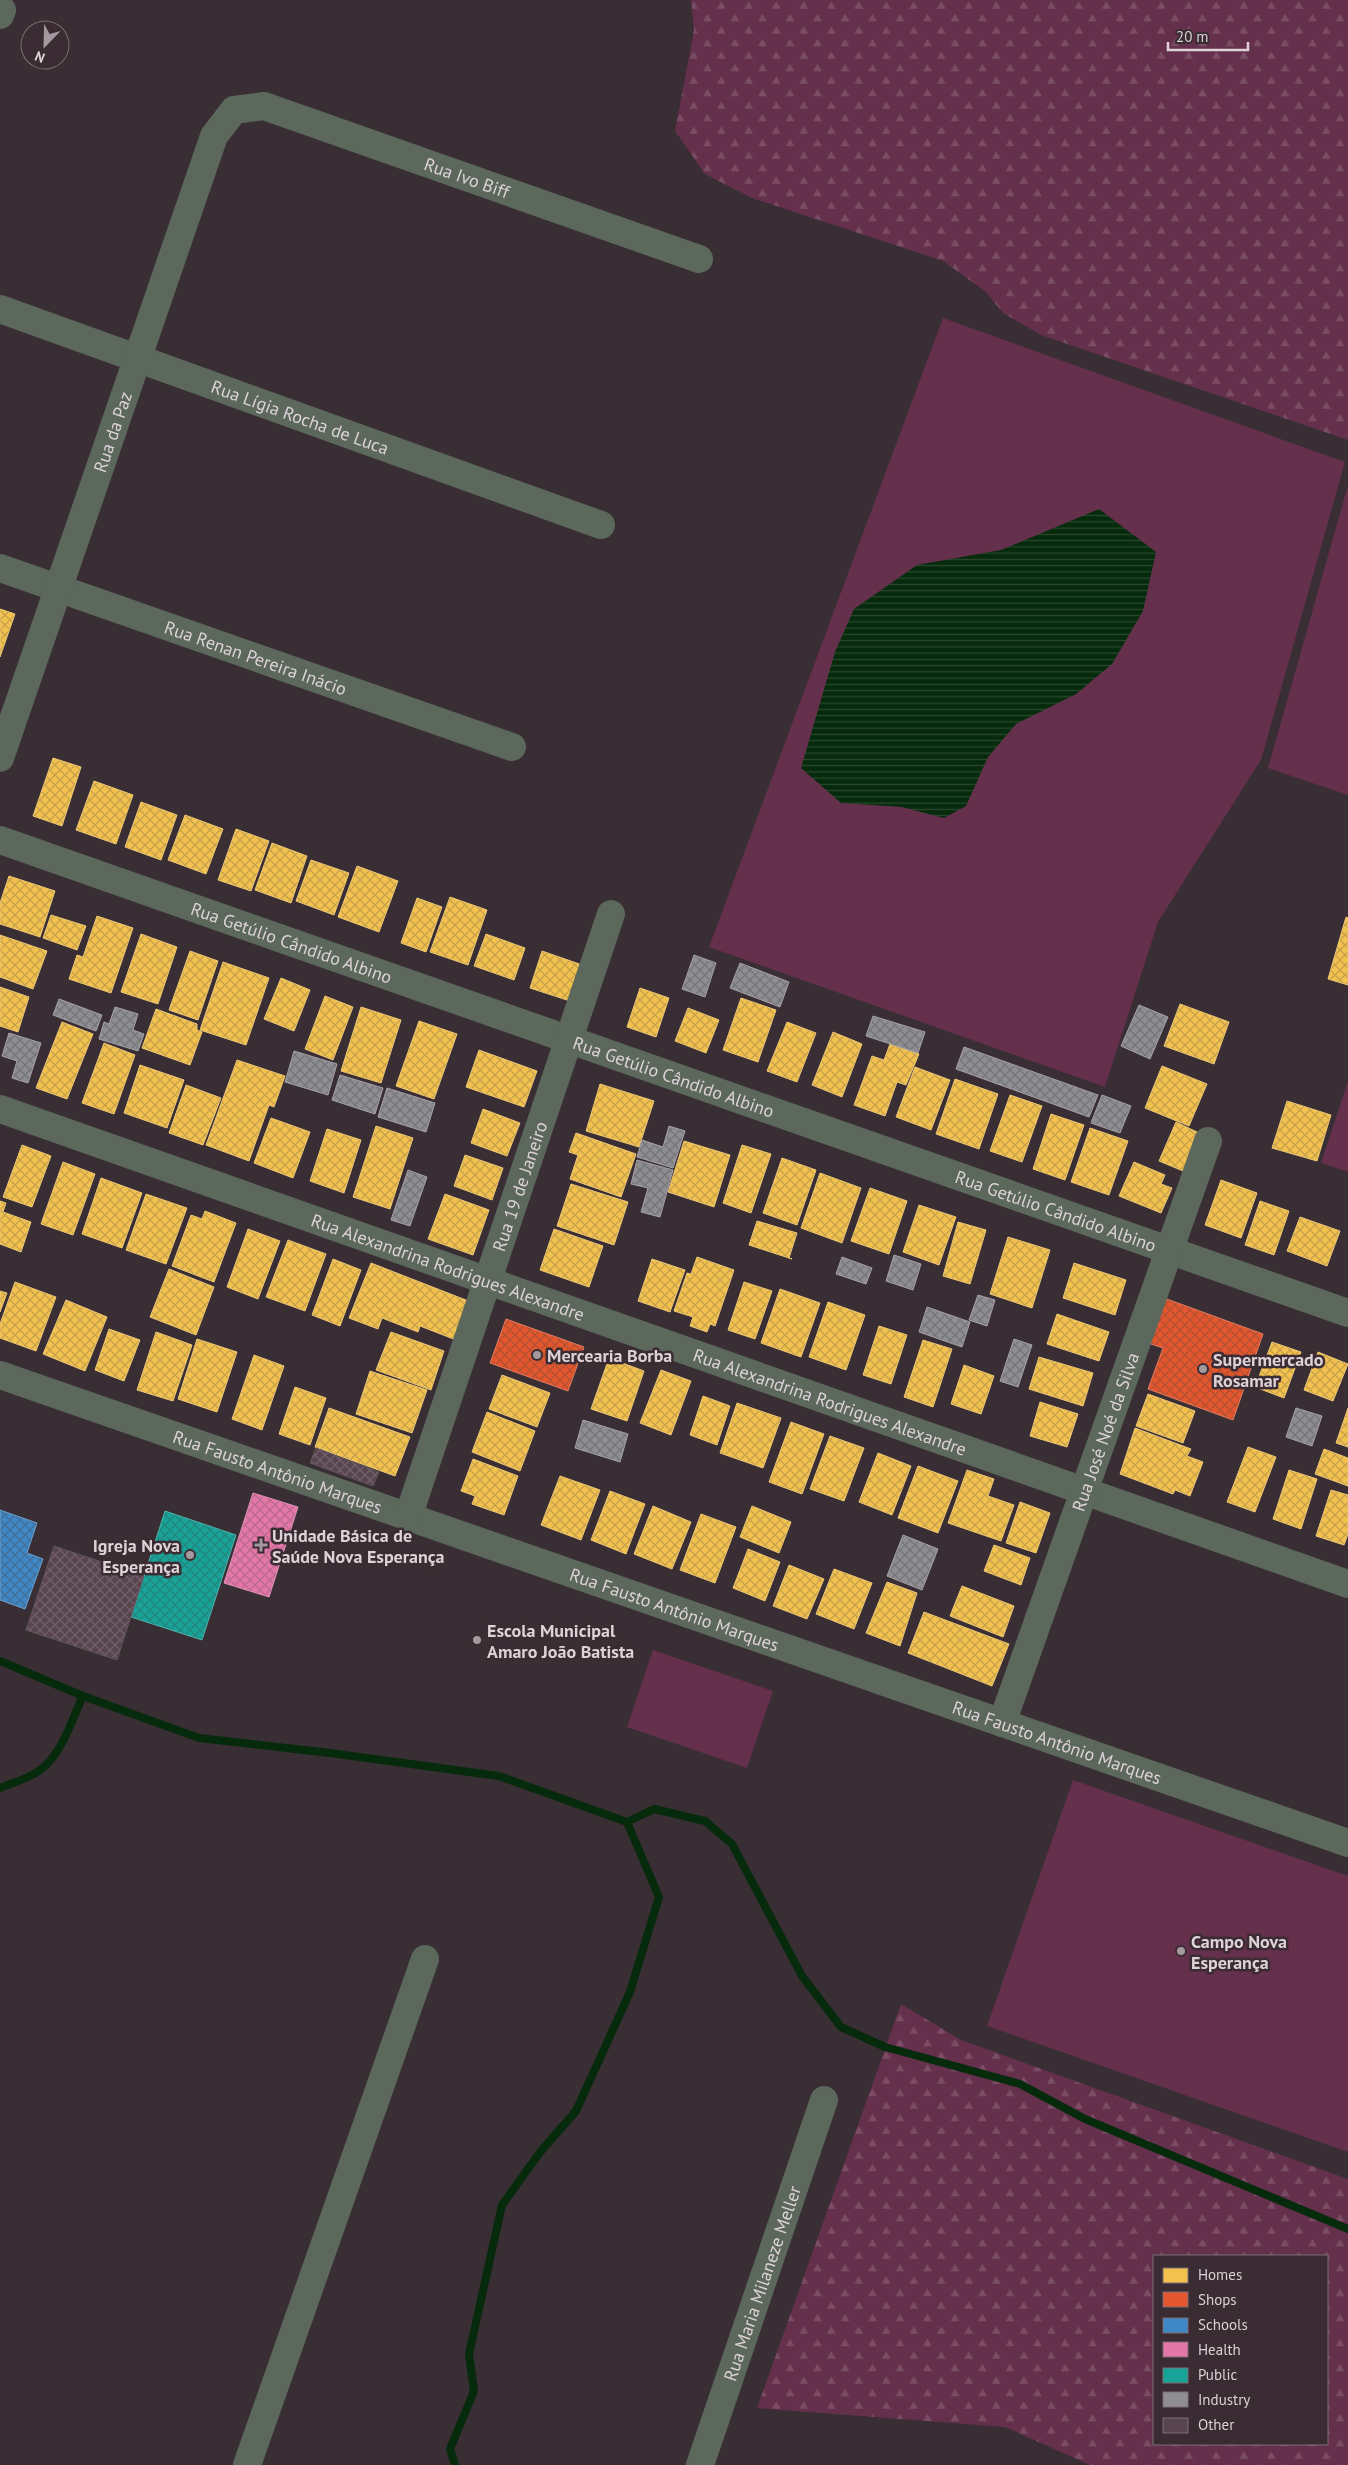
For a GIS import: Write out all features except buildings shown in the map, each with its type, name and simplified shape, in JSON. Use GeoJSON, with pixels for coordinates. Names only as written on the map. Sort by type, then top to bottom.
{"type":"FeatureCollection","features":[{"type":"Feature","properties":{"kind":"street","name":"Rua Ivo Biff"},"geometry":{"type":"LineString","coordinates":[[234,110],[264,106],[699,259]]}},
{"type":"Feature","properties":{"kind":"street","name":"Rua da Paz"},"geometry":{"type":"LineString","coordinates":[[0,758],[214,136],[234,110]]}},
{"type":"Feature","properties":{"kind":"street","name":"Rua Lígia Rocha de Luca"},"geometry":{"type":"LineString","coordinates":[[0,308],[601,525]]}},
{"type":"Feature","properties":{"kind":"street","name":"Rua Renan Pereira Inácio"},"geometry":{"type":"LineString","coordinates":[[0,568],[512,747]]}},
{"type":"Feature","properties":{"kind":"street","name":"Rua Getúlio Cândido Albino"},"geometry":{"type":"LineString","coordinates":[[0,840],[1348,1313]]}},
{"type":"Feature","properties":{"kind":"street","name":"Rua 19 de Janeiro"},"geometry":{"type":"LineString","coordinates":[[408,1517],[611,914]]}},
{"type":"Feature","properties":{"kind":"street","name":"Rua Alexandrina Rodrigues Alexandre"},"geometry":{"type":"LineString","coordinates":[[0,1109],[1348,1584]]}},
{"type":"Feature","properties":{"kind":"street","name":"Rua José Noé da Silva"},"geometry":{"type":"LineString","coordinates":[[1002,1723],[1208,1140]]}},
{"type":"Feature","properties":{"kind":"street","name":"Rua Fausto Antônio Marques"},"geometry":{"type":"LineString","coordinates":[[0,1375],[1348,1843]]}},
{"type":"Feature","properties":{"kind":"street"},"geometry":{"type":"LineString","coordinates":[[247,2465],[425,1959]]}},
{"type":"Feature","properties":{"kind":"street","name":"Rua Maria Milaneze Meller"},"geometry":{"type":"LineString","coordinates":[[700,2465],[824,2100]]}},
{"type":"Feature","properties":{"kind":"green space"},"geometry":{"type":"Polygon","coordinates":[[[691,0],[1348,0],[1348,440],[1041,335],[1003,313],[986,292],[943,261],[752,198],[705,174],[675,131],[694,30],[691,0]]]}},
{"type":"Feature","properties":{"kind":"green space"},"geometry":{"type":"Polygon","coordinates":[[[943,318],[1345,462],[1261,760],[1158,922],[1105,1087],[709,947],[943,318]]]}},
{"type":"Feature","properties":{"kind":"green space"},"geometry":{"type":"Polygon","coordinates":[[[1348,485],[1348,795],[1268,768],[1348,485]]]}},
{"type":"Feature","properties":{"kind":"green space"},"geometry":{"type":"Polygon","coordinates":[[[1348,1081],[1348,1172],[1321,1163],[1348,1081]]]}},
{"type":"Feature","properties":{"kind":"green space"},"geometry":{"type":"Polygon","coordinates":[[[653,1650],[773,1691],[747,1768],[627,1727],[653,1650]]]}},
{"type":"Feature","properties":{"kind":"green space","name":"Campo Nova Esperança"},"geometry":{"type":"Polygon","coordinates":[[[1073,1780],[1348,1876],[1348,2152],[987,2026],[1073,1780]]]}},
{"type":"Feature","properties":{"kind":"green space"},"geometry":{"type":"Polygon","coordinates":[[[901,2004],[961,2040],[1348,2179],[1348,2465],[1090,2465],[1005,2427],[757,2408],[901,2004]]]}},
{"type":"Feature","properties":{"kind":"shaded area"},"geometry":{"type":"Polygon","coordinates":[[[1099,509],[1156,552],[1143,611],[1112,664],[1076,694],[1016,724],[988,757],[966,806],[944,818],[902,807],[841,803],[801,768],[835,652],[854,609],[917,565],[1001,550],[1099,509]]]}},
{"type":"Feature","properties":{"kind":"waterway"},"geometry":{"type":"LineString","coordinates":[[0,1661],[83,1696],[199,1738],[330,1753],[499,1776],[627,1822],[659,1897],[630,1992],[576,2111],[541,2151],[502,2205],[469,2354],[474,2391],[450,2449],[455,2465]]}},
{"type":"Feature","properties":{"kind":"waterway"},"geometry":{"type":"LineString","coordinates":[[0,1788],[24,1779],[46,1765],[63,1742],[83,1696]]}},
{"type":"Feature","properties":{"kind":"waterway"},"geometry":{"type":"LineString","coordinates":[[627,1822],[654,1809],[705,1821],[732,1844],[802,1976],[841,2027],[885,2047],[1020,2084],[1085,2119],[1348,2229]]}},
{"type":"Feature","properties":{"kind":"place","name":"Mercearia Borba"},"geometry":{"type":"Point","coordinates":[537,1355]}},
{"type":"Feature","properties":{"kind":"place","name":"Supermercado Rosamar"},"geometry":{"type":"Point","coordinates":[1203,1369]}},
{"type":"Feature","properties":{"kind":"place","name":"Unidade Básica de Saúde Nova Esperança"},"geometry":{"type":"Point","coordinates":[261,1545]}},
{"type":"Feature","properties":{"kind":"place","name":"Igreja Nova Esperança"},"geometry":{"type":"Point","coordinates":[190,1555]}},
{"type":"Feature","properties":{"kind":"place","name":"Escola Municipal Amaro João Batista"},"geometry":{"type":"Point","coordinates":[477,1640]}},
{"type":"Feature","properties":{"kind":"place","name":"Campo Nova Esperança"},"geometry":{"type":"Point","coordinates":[1181,1951]}}]}
